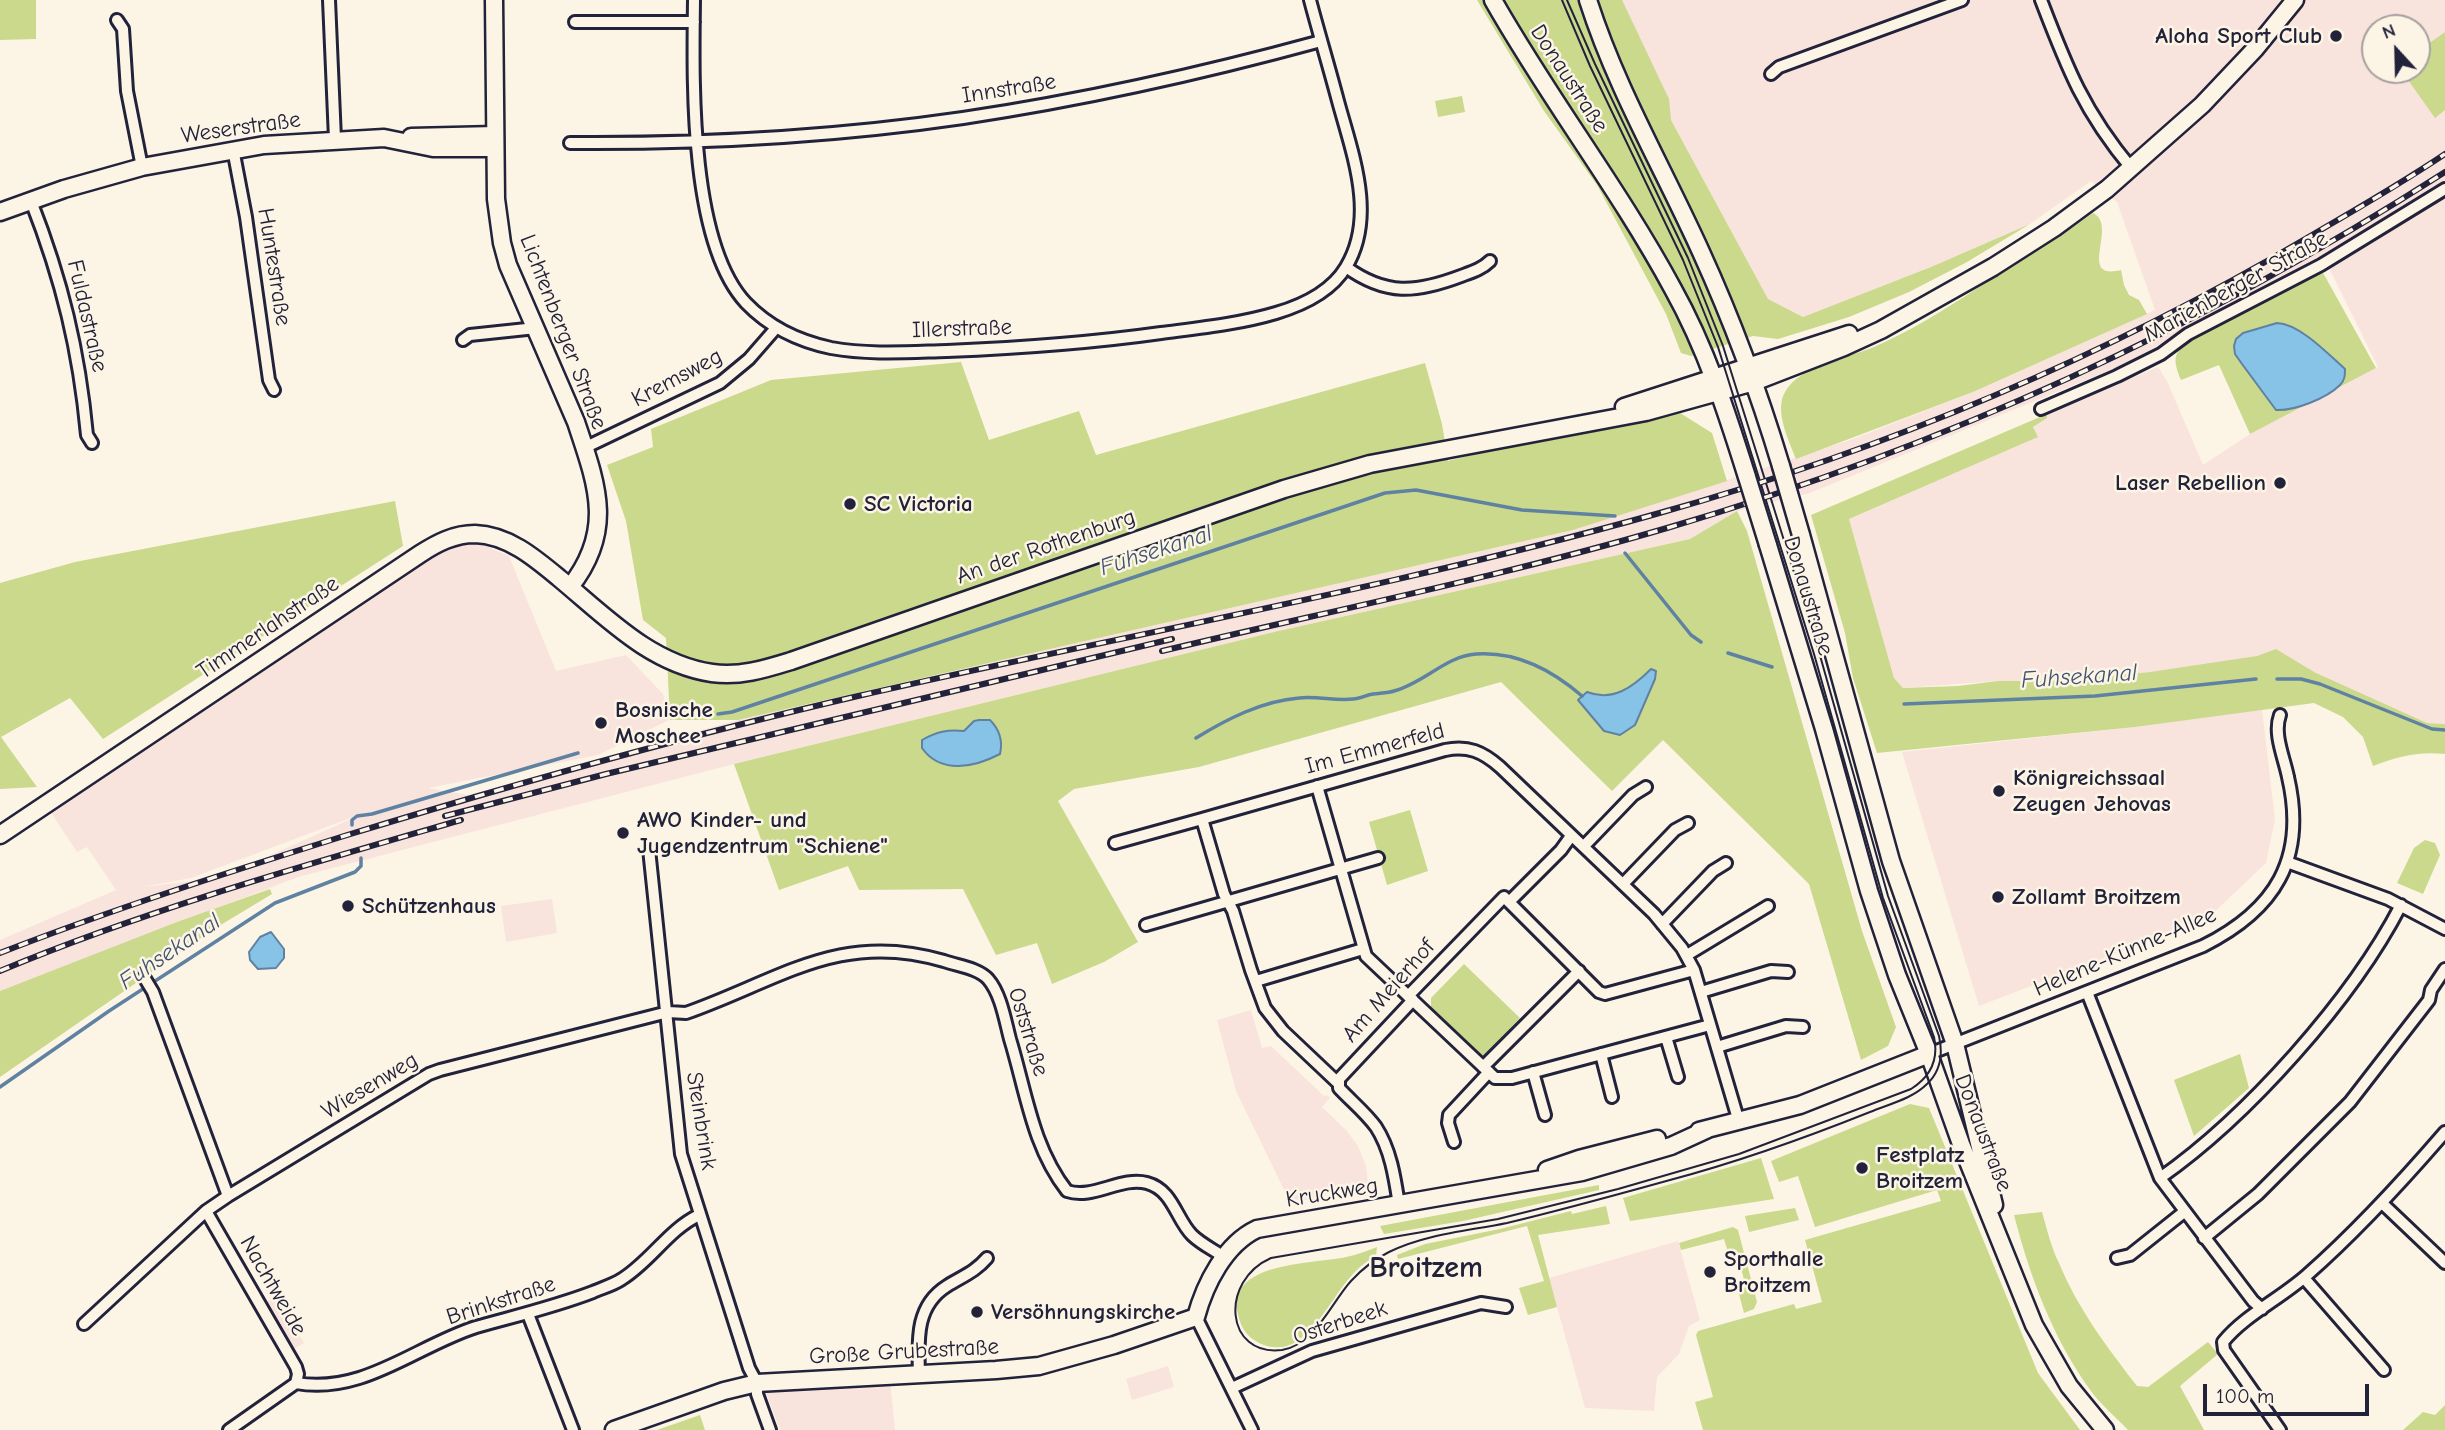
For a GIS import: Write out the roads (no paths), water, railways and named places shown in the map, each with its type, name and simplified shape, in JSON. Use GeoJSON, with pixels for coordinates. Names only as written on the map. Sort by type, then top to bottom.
{"type":"FeatureCollection","features":[{"type":"Feature","properties":{"kind":"main road","name":"Lichtenberger Straße"},"geometry":{"type":"LineString","coordinates":[[494,0],[496,200],[502,243],[508,265],[562,386],[596,492],[598,529],[587,562],[570,587]]}},
{"type":"Feature","properties":{"kind":"main road","name":"Donaustraße"},"geometry":{"type":"LineString","coordinates":[[1493,0],[1519,46],[1651,250],[1686,313],[1716,386],[1769,545],[1821,717],[1869,891],[1897,975],[1967,1160],[2034,1325],[2069,1386],[2105,1430]]}},
{"type":"Feature","properties":{"kind":"main road","name":"Donaustraße"},"geometry":{"type":"LineString","coordinates":[[1588,0],[1616,74],[1706,264],[1751,375],[1801,535],[1891,861],[1955,1044],[2002,1241]]}},
{"type":"Feature","properties":{"kind":"main road","name":"An der Rothenburg"},"geometry":{"type":"LineString","coordinates":[[570,587],[626,635],[664,658],[680,665],[714,673],[748,673],[791,661],[1284,489],[1370,464],[1561,426],[1716,386],[1844,347],[1881,330],[2025,247],[2132,169],[2218,89],[2295,0]]}},
{"type":"Feature","properties":{"kind":"main road","name":"Weserstraße"},"geometry":{"type":"LineString","coordinates":[[0,212],[142,167],[233,149],[335,139],[495,141]]}},
{"type":"Feature","properties":{"kind":"main road","name":"Timmerlahstraße"},"geometry":{"type":"LineString","coordinates":[[0,835],[437,544],[452,537],[474,534],[496,539],[529,555],[570,587]]}},
{"type":"Feature","properties":{"kind":"main road","name":"Kruckweg"},"geometry":{"type":"LineString","coordinates":[[1196,1317],[1224,1257],[1244,1236],[1265,1226],[1399,1205],[1523,1181],[1546,1180],[1603,1167],[1671,1146],[1707,1129],[1800,1105],[1929,1054]]}},
{"type":"Feature","properties":{"kind":"main road","name":"Große Grubestraße"},"geometry":{"type":"LineString","coordinates":[[614,1430],[724,1391],[757,1383],[1021,1368],[1049,1364],[1196,1317]]}},
{"type":"Feature","properties":{"kind":"street"},"geometry":{"type":"LineString","coordinates":[[329,0],[335,139]]}},
{"type":"Feature","properties":{"kind":"street","name":"Illerstraße"},"geometry":{"type":"LineString","coordinates":[[694,0],[698,142],[705,204],[720,263],[734,289],[746,303],[776,328],[809,343],[872,352],[998,349],[1110,340],[1274,314],[1325,291],[1346,267],[1359,231],[1359,187],[1310,0]]}},
{"type":"Feature","properties":{"kind":"street"},"geometry":{"type":"LineString","coordinates":[[1770,74],[1779,67],[1962,0]]}},
{"type":"Feature","properties":{"kind":"street"},"geometry":{"type":"LineString","coordinates":[[2040,0],[2063,61],[2079,94],[2104,134],[2132,169]]}},
{"type":"Feature","properties":{"kind":"street"},"geometry":{"type":"LineString","coordinates":[[117,20],[122,29],[127,91],[142,167]]}},
{"type":"Feature","properties":{"kind":"street"},"geometry":{"type":"LineString","coordinates":[[575,22],[694,22]]}},
{"type":"Feature","properties":{"kind":"street","name":"Innstraße"},"geometry":{"type":"LineString","coordinates":[[698,142],[887,127],[1014,110],[1130,87],[1321,41]]}},
{"type":"Feature","properties":{"kind":"street"},"geometry":{"type":"LineString","coordinates":[[570,143],[698,142]]}},
{"type":"Feature","properties":{"kind":"street","name":"Huntestraße"},"geometry":{"type":"LineString","coordinates":[[233,149],[247,217],[269,380],[274,390]]}},
{"type":"Feature","properties":{"kind":"street","name":"Marienberger Straße"},"geometry":{"type":"LineString","coordinates":[[2041,409],[2161,354],[2188,334],[2321,265],[2445,190]]}},
{"type":"Feature","properties":{"kind":"street","name":"Fuldastraße"},"geometry":{"type":"LineString","coordinates":[[31,201],[48,244],[68,311],[80,372],[87,435],[92,443]]}},
{"type":"Feature","properties":{"kind":"street"},"geometry":{"type":"LineString","coordinates":[[1346,267],[1380,285],[1413,289],[1460,276],[1484,267],[1490,261]]}},
{"type":"Feature","properties":{"kind":"street"},"geometry":{"type":"LineString","coordinates":[[463,340],[470,335],[536,328]]}},
{"type":"Feature","properties":{"kind":"street","name":"Kremsweg"},"geometry":{"type":"LineString","coordinates":[[584,448],[720,383],[749,359],[776,328]]}},
{"type":"Feature","properties":{"kind":"street","name":"Helene-Künne-Allee"},"geometry":{"type":"LineString","coordinates":[[1929,1054],[2203,946],[2236,928],[2255,912],[2270,894],[2287,862],[2293,831],[2292,792],[2276,726],[2280,715]]}},
{"type":"Feature","properties":{"kind":"street","name":"Im Emmerfeld"},"geometry":{"type":"LineString","coordinates":[[1115,843],[1445,750],[1466,748],[1480,752],[1493,761],[1623,884],[1662,924],[1687,955],[1739,1122]]}},
{"type":"Feature","properties":{"kind":"street"},"geometry":{"type":"LineString","coordinates":[[1317,786],[1366,956],[1495,1078],[1512,1078],[1710,1025]]}},
{"type":"Feature","properties":{"kind":"street"},"geometry":{"type":"LineString","coordinates":[[1584,846],[1633,795],[1646,787]]}},
{"type":"Feature","properties":{"kind":"street"},"geometry":{"type":"LineString","coordinates":[[1202,819],[1224,894],[1265,1008],[1275,1023],[1338,1083],[1339,1088],[1362,1110],[1380,1134],[1390,1158],[1399,1205]]}},
{"type":"Feature","properties":{"kind":"street"},"geometry":{"type":"LineString","coordinates":[[1623,884],[1675,830],[1688,823]]}},
{"type":"Feature","properties":{"kind":"street","name":"Am Meierhof"},"geometry":{"type":"LineString","coordinates":[[1338,1083],[1342,1074],[1413,1000],[1408,996],[1504,897],[1509,902],[1572,836]]}},
{"type":"Feature","properties":{"kind":"street","name":"Steinbrink"},"geometry":{"type":"LineString","coordinates":[[649,849],[668,1012],[677,1134],[699,1215],[749,1368],[757,1383],[757,1394],[770,1430]]}},
{"type":"Feature","properties":{"kind":"street"},"geometry":{"type":"LineString","coordinates":[[1146,925],[1378,858]]}},
{"type":"Feature","properties":{"kind":"street"},"geometry":{"type":"LineString","coordinates":[[2287,862],[2401,905],[2445,929]]}},
{"type":"Feature","properties":{"kind":"street"},"geometry":{"type":"LineString","coordinates":[[1662,924],[1713,871],[1726,863]]}},
{"type":"Feature","properties":{"kind":"street"},"geometry":{"type":"LineString","coordinates":[[1509,902],[1599,992],[1605,994],[1693,970]]}},
{"type":"Feature","properties":{"kind":"street"},"geometry":{"type":"LineString","coordinates":[[2160,1178],[2236,1114],[2293,1056],[2350,983],[2387,931],[2401,905]]}},
{"type":"Feature","properties":{"kind":"street"},"geometry":{"type":"LineString","coordinates":[[1687,955],[1768,906]]}},
{"type":"Feature","properties":{"kind":"street"},"geometry":{"type":"LineString","coordinates":[[1256,981],[1363,949]]}},
{"type":"Feature","properties":{"kind":"street","name":"Oststraße"},"geometry":{"type":"LineString","coordinates":[[668,1012],[686,1013],[807,964],[848,953],[903,953],[937,959],[982,974],[995,990],[1033,1126],[1049,1162],[1067,1191],[1077,1194],[1139,1182],[1152,1185],[1173,1203],[1194,1237],[1224,1257]]}},
{"type":"Feature","properties":{"kind":"street"},"geometry":{"type":"LineString","coordinates":[[2204,1238],[2258,1194],[2350,1102],[2429,1000],[2431,990],[2445,969]]}},
{"type":"Feature","properties":{"kind":"street"},"geometry":{"type":"LineString","coordinates":[[1454,1142],[1448,1123],[1449,1115],[1486,1069],[1579,971]]}},
{"type":"Feature","properties":{"kind":"street"},"geometry":{"type":"LineString","coordinates":[[1700,992],[1771,971],[1788,972]]}},
{"type":"Feature","properties":{"kind":"street"},"geometry":{"type":"LineString","coordinates":[[148,984],[228,1196]]}},
{"type":"Feature","properties":{"kind":"street"},"geometry":{"type":"LineString","coordinates":[[2087,992],[2160,1178],[2253,1301],[2262,1309]]}},
{"type":"Feature","properties":{"kind":"street","name":"Wiesenweg"},"geometry":{"type":"LineString","coordinates":[[84,1324],[206,1211],[429,1074],[668,1012]]}},
{"type":"Feature","properties":{"kind":"street"},"geometry":{"type":"LineString","coordinates":[[1717,1047],[1786,1026],[1802,1027]]}},
{"type":"Feature","properties":{"kind":"street"},"geometry":{"type":"LineString","coordinates":[[1666,1037],[1678,1077]]}},
{"type":"Feature","properties":{"kind":"street"},"geometry":{"type":"LineString","coordinates":[[1601,1054],[1612,1097]]}},
{"type":"Feature","properties":{"kind":"street"},"geometry":{"type":"LineString","coordinates":[[1532,1072],[1545,1115]]}},
{"type":"Feature","properties":{"kind":"street"},"geometry":{"type":"LineString","coordinates":[[2280,1430],[2222,1346],[2224,1340],[2304,1278],[2383,1204],[2445,1132]]}},
{"type":"Feature","properties":{"kind":"street"},"geometry":{"type":"LineString","coordinates":[[2383,1204],[2445,1264]]}},
{"type":"Feature","properties":{"kind":"street","name":"Nachtweide"},"geometry":{"type":"LineString","coordinates":[[206,1211],[296,1367],[296,1383]]}},
{"type":"Feature","properties":{"kind":"street"},"geometry":{"type":"LineString","coordinates":[[2118,1258],[2130,1255],[2184,1212]]}},
{"type":"Feature","properties":{"kind":"street","name":"Brinkstraße"},"geometry":{"type":"LineString","coordinates":[[296,1383],[322,1384],[359,1378],[389,1368],[475,1328],[570,1301],[621,1280],[680,1225],[699,1215]]}},
{"type":"Feature","properties":{"kind":"street"},"geometry":{"type":"LineString","coordinates":[[919,1374],[918,1343],[924,1310],[947,1286],[977,1270],[987,1258]]}},
{"type":"Feature","properties":{"kind":"street"},"geometry":{"type":"LineString","coordinates":[[2304,1278],[2384,1370]]}},
{"type":"Feature","properties":{"kind":"street","name":"Osterbeek"},"geometry":{"type":"LineString","coordinates":[[1231,1388],[1312,1351],[1481,1303],[1506,1307]]}},
{"type":"Feature","properties":{"kind":"street"},"geometry":{"type":"LineString","coordinates":[[527,1314],[573,1430]]}},
{"type":"Feature","properties":{"kind":"street"},"geometry":{"type":"LineString","coordinates":[[1196,1317],[1252,1430]]}},
{"type":"Feature","properties":{"kind":"street"},"geometry":{"type":"LineString","coordinates":[[229,1430],[296,1383]]}},
{"type":"Feature","properties":{"kind":"water"},"geometry":{"type":"Polygon","coordinates":[[[2277,323],[2295,328],[2304,334],[2345,369],[2340,385],[2310,403],[2276,410],[2235,354],[2234,346],[2236,339],[2243,333],[2277,323]]]}},
{"type":"Feature","properties":{"kind":"water"},"geometry":{"type":"Polygon","coordinates":[[[1651,669],[1656,671],[1655,679],[1635,725],[1620,735],[1604,731],[1578,700],[1587,692],[1605,695],[1622,691],[1651,669]]]}},
{"type":"Feature","properties":{"kind":"water"},"geometry":{"type":"Polygon","coordinates":[[[990,720],[996,728],[1001,740],[1000,754],[959,766],[939,762],[922,748],[922,740],[927,737],[947,731],[964,731],[974,721],[990,720]]]}},
{"type":"Feature","properties":{"kind":"water"},"geometry":{"type":"Polygon","coordinates":[[[271,932],[284,949],[284,958],[276,968],[258,969],[250,960],[249,952],[260,937],[271,932]]]}},
{"type":"Feature","properties":{"kind":"waterway","name":"Fuhsekanal"},"geometry":{"type":"LineString","coordinates":[[718,714],[732,712],[1385,493],[1416,490],[1522,510],[1615,516]]}},
{"type":"Feature","properties":{"kind":"waterway","name":"Fuhsekanal"},"geometry":{"type":"LineString","coordinates":[[1625,553],[1691,635],[1701,642]]}},
{"type":"Feature","properties":{"kind":"waterway","name":"Fuhsekanal"},"geometry":{"type":"LineString","coordinates":[[1728,653],[1772,667]]}},
{"type":"Feature","properties":{"kind":"waterway"},"geometry":{"type":"LineString","coordinates":[[1196,738],[1232,718],[1272,703],[1306,698],[1356,699],[1392,692],[1445,664],[1476,654],[1506,656],[1533,664],[1559,678],[1582,696]]}},
{"type":"Feature","properties":{"kind":"waterway","name":"Fuhsekanal"},"geometry":{"type":"LineString","coordinates":[[1904,704],[2095,696],[2256,679]]}},
{"type":"Feature","properties":{"kind":"waterway","name":"Fuhsekanal"},"geometry":{"type":"LineString","coordinates":[[2277,679],[2301,679],[2320,684],[2432,729],[2445,730]]}},
{"type":"Feature","properties":{"kind":"waterway","name":"Fuhsekanal"},"geometry":{"type":"LineString","coordinates":[[352,825],[352,820],[357,816],[372,814],[578,753]]}},
{"type":"Feature","properties":{"kind":"waterway","name":"Fuhsekanal"},"geometry":{"type":"LineString","coordinates":[[0,1087],[109,1011],[275,903],[355,872],[361,866],[361,858]]}},
{"type":"Feature","properties":{"kind":"tram line"},"geometry":{"type":"LineString","coordinates":[[1562,0],[1590,66],[1683,260],[1718,347],[1814,654],[1883,898],[1934,1037],[1934,1060],[1928,1073],[1911,1089],[1739,1154],[1618,1189],[1498,1219],[1271,1258],[1254,1269],[1243,1283],[1237,1299],[1236,1315],[1240,1330],[1249,1342],[1263,1349],[1282,1350],[1294,1347],[1304,1340],[1360,1272],[1379,1258],[1403,1246],[1432,1237],[1569,1208],[1771,1149],[1907,1097],[1932,1079],[1940,1062],[1939,1036],[1888,896],[1819,652],[1723,346],[1688,258],[1567,0]]}},
{"type":"Feature","properties":{"kind":"railway"},"geometry":{"type":"LineString","coordinates":[[0,953],[214,877],[472,798],[664,744],[858,696],[1458,565],[1557,541],[1742,489],[1910,430],[2075,360],[2234,279],[2363,206],[2445,154]]}},
{"type":"Feature","properties":{"kind":"railway"},"geometry":{"type":"LineString","coordinates":[[1162,651],[1604,546],[1770,496],[1872,460],[1971,421],[2165,332],[2353,229],[2445,172]]}},
{"type":"Feature","properties":{"kind":"railway"},"geometry":{"type":"LineString","coordinates":[[445,816],[606,774],[1172,639]]}},
{"type":"Feature","properties":{"kind":"railway"},"geometry":{"type":"LineString","coordinates":[[0,971],[170,908],[461,820]]}},
{"type":"Feature","properties":{"kind":"place","name":"Aloha Sport Club"},"geometry":{"type":"Point","coordinates":[2336,36]}},
{"type":"Feature","properties":{"kind":"place","name":"Laser Rebellion"},"geometry":{"type":"Point","coordinates":[2280,483]}},
{"type":"Feature","properties":{"kind":"place","name":"SC Victoria"},"geometry":{"type":"Point","coordinates":[850,504]}},
{"type":"Feature","properties":{"kind":"place","name":"Bosnische Moschee"},"geometry":{"type":"Point","coordinates":[601,723]}},
{"type":"Feature","properties":{"kind":"place","name":"Königreichssaal Zeugen Jehovas"},"geometry":{"type":"Point","coordinates":[1999,791]}},
{"type":"Feature","properties":{"kind":"place","name":"AWO Kinder- und Jugendzentrum \"Schiene\""},"geometry":{"type":"Point","coordinates":[623,833]}},
{"type":"Feature","properties":{"kind":"place","name":"Zollamt Broitzem"},"geometry":{"type":"Point","coordinates":[1998,897]}},
{"type":"Feature","properties":{"kind":"place","name":"Schützenhaus"},"geometry":{"type":"Point","coordinates":[348,906]}},
{"type":"Feature","properties":{"kind":"place","name":"Festplatz Broitzem"},"geometry":{"type":"Point","coordinates":[1862,1168]}},
{"type":"Feature","properties":{"kind":"place","name":"Sporthalle Broitzem"},"geometry":{"type":"Point","coordinates":[1710,1272]}},
{"type":"Feature","properties":{"kind":"place","name":"Versöhnungskirche"},"geometry":{"type":"Point","coordinates":[977,1312]}},
{"type":"Feature","properties":{"kind":"district","name":"Broitzem"},"geometry":{"type":"Point","coordinates":[1426,1269]}}]}
